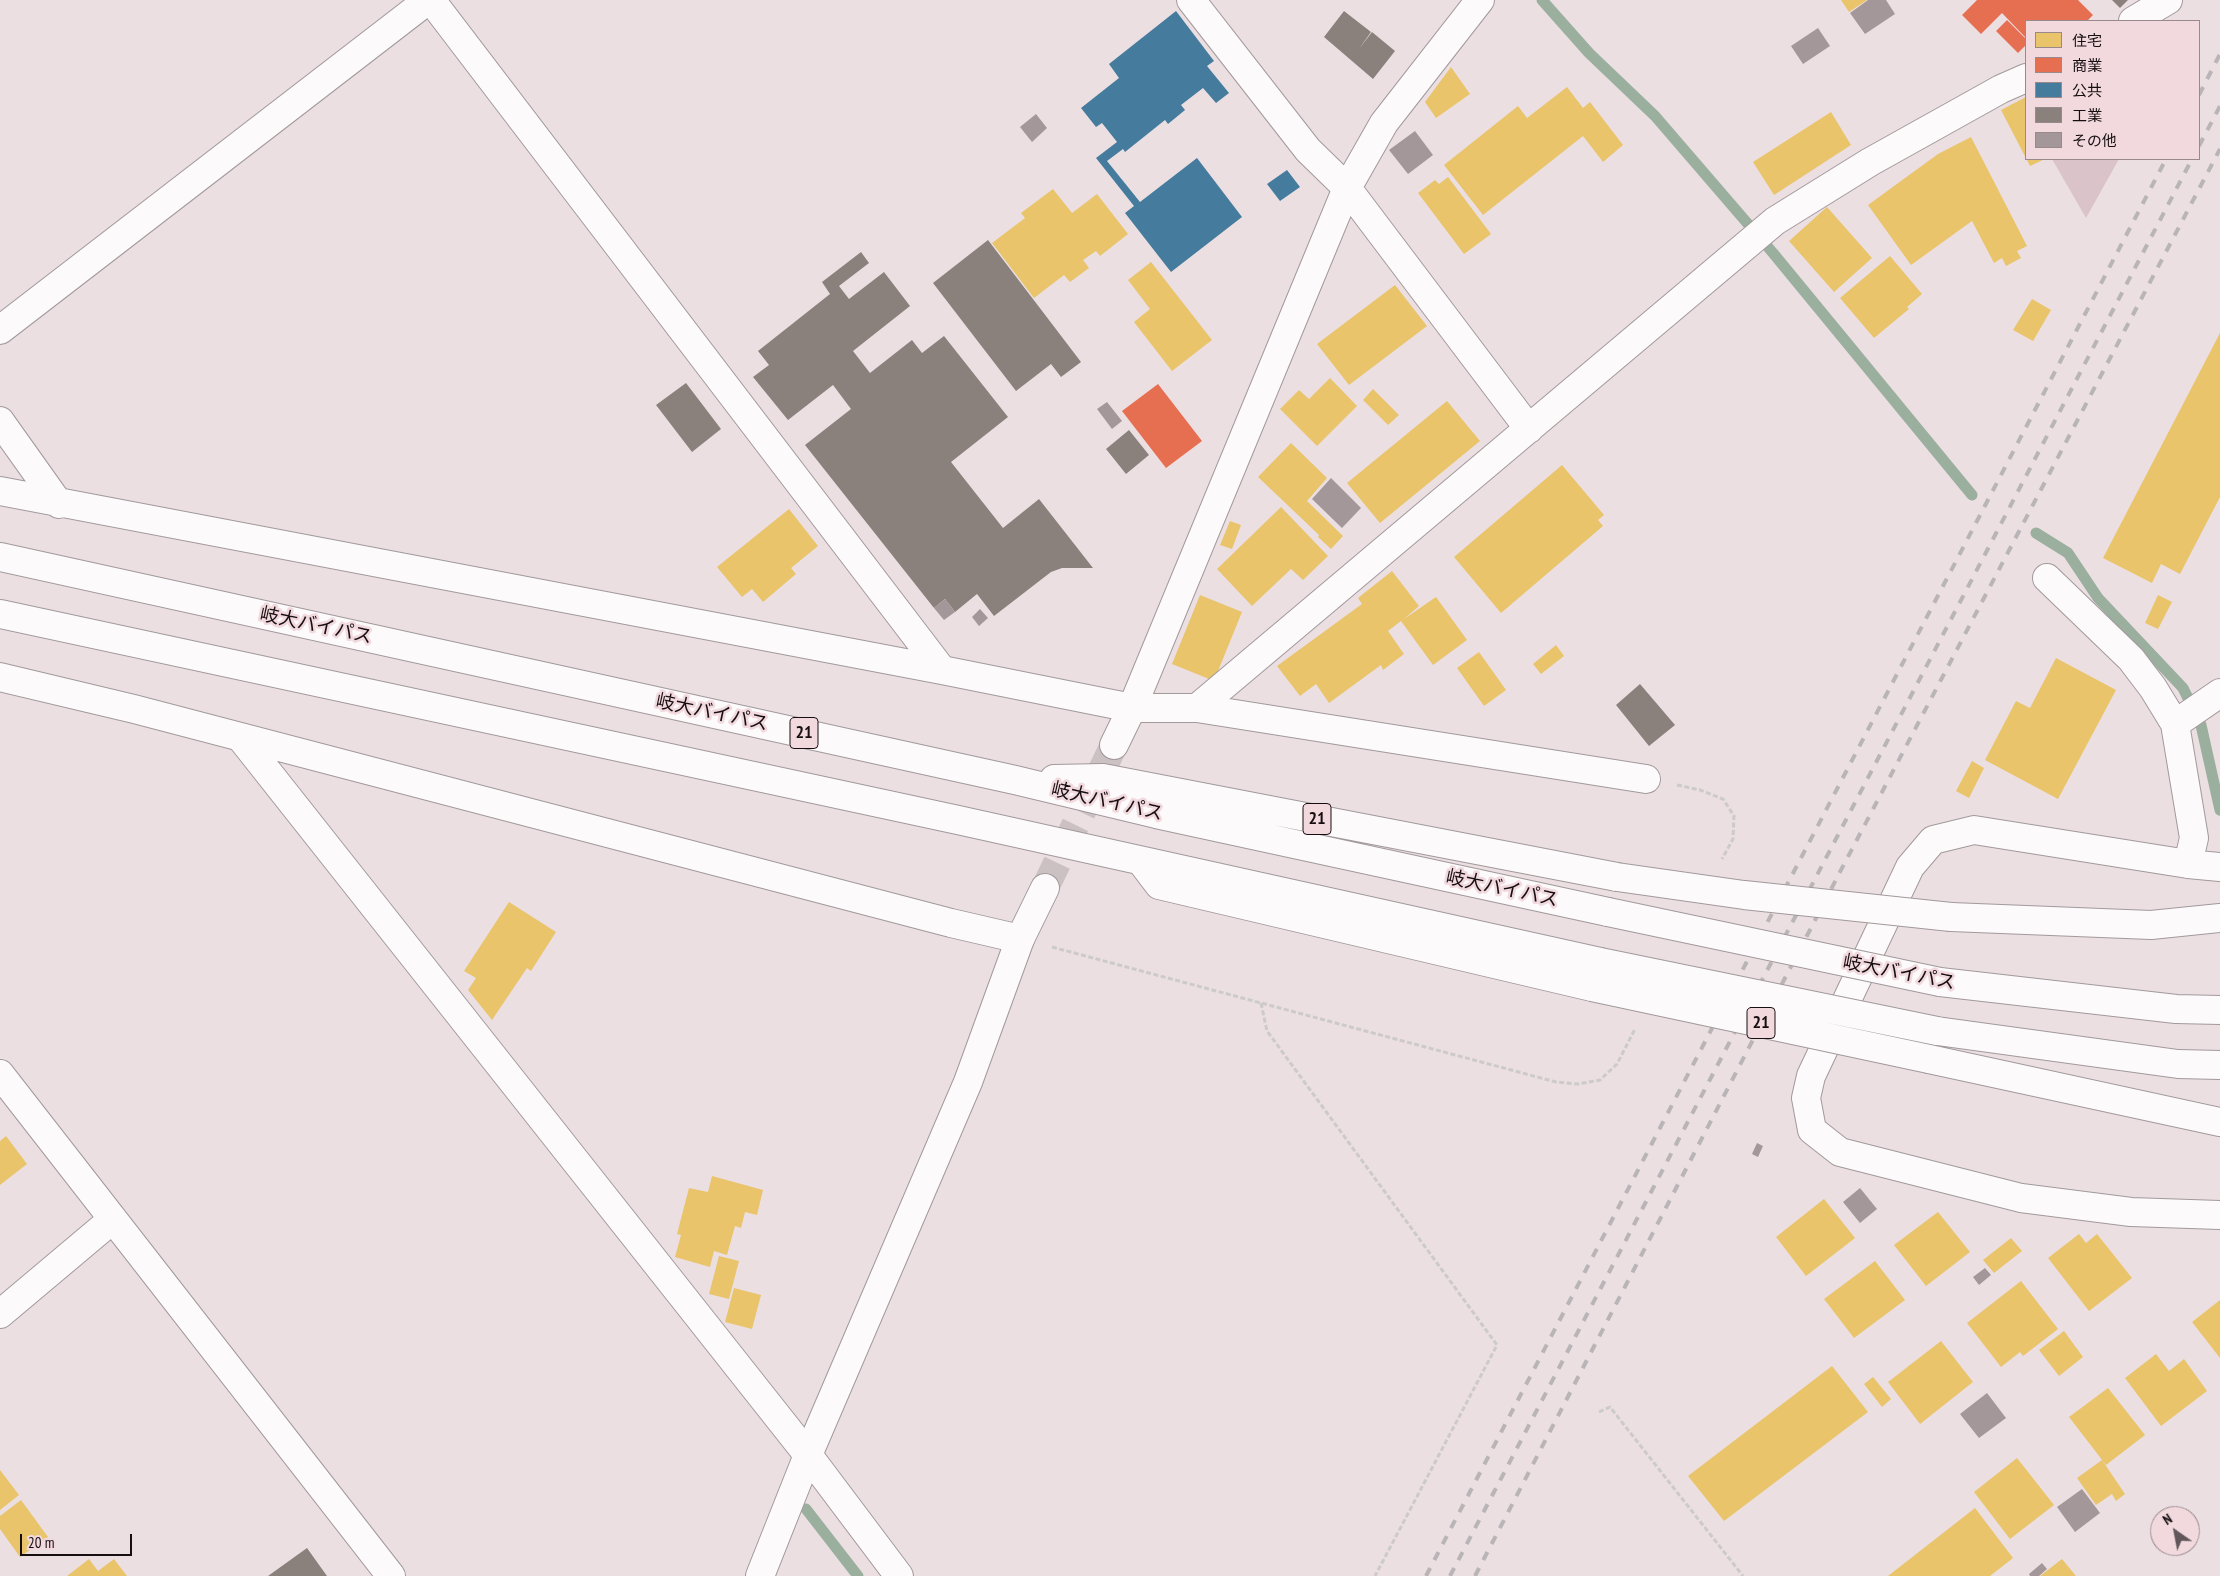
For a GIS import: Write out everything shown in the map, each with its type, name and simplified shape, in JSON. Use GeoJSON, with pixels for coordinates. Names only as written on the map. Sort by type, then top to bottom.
{"type":"FeatureCollection","features":[{"type":"Feature","properties":{"kind":"main road"},"geometry":{"type":"LineString","coordinates":[[0,330],[429,0],[942,670]]}},
{"type":"Feature","properties":{"kind":"main road"},"geometry":{"type":"LineString","coordinates":[[1191,0],[1308,150],[1347,188],[1529,428]]}},
{"type":"Feature","properties":{"kind":"main road"},"geometry":{"type":"LineString","coordinates":[[1114,745],[1132,708],[1347,188],[1384,123],[1480,0]]}},
{"type":"Feature","properties":{"kind":"main road"},"geometry":{"type":"LineString","coordinates":[[2135,20],[2168,0]]}},
{"type":"Feature","properties":{"kind":"main road"},"geometry":{"type":"LineString","coordinates":[[1197,708],[1769,225],[1870,162],[2001,89],[2025,78]]}},
{"type":"Feature","properties":{"kind":"main road"},"geometry":{"type":"LineString","coordinates":[[0,421],[59,504]]}},
{"type":"Feature","properties":{"kind":"main road"},"geometry":{"type":"LineString","coordinates":[[0,491],[59,504],[942,670],[1132,708],[1197,708],[1646,779]]}},
{"type":"Feature","properties":{"kind":"main road","name":"岐大バイパス"},"geometry":{"type":"LineString","coordinates":[[0,557],[1015,780],[1156,814],[1940,982],[2176,1009],[2220,1010]]}},
{"type":"Feature","properties":{"kind":"main road"},"geometry":{"type":"LineString","coordinates":[[2047,578],[2131,659],[2179,722],[2194,838],[2188,864]]}},
{"type":"Feature","properties":{"kind":"main road","name":"21"},"geometry":{"type":"LineString","coordinates":[[0,614],[1140,860],[1929,1059],[2220,1122]]}},
{"type":"Feature","properties":{"kind":"main road"},"geometry":{"type":"LineString","coordinates":[[0,677],[134,709],[951,923],[1020,939]]}},
{"type":"Feature","properties":{"kind":"main road"},"geometry":{"type":"LineString","coordinates":[[2179,722],[2213,698]]}},
{"type":"Feature","properties":{"kind":"main road"},"geometry":{"type":"LineString","coordinates":[[241,738],[808,1455],[899,1576]]}},
{"type":"Feature","properties":{"kind":"main road","name":"21"},"geometry":{"type":"LineString","coordinates":[[1015,780],[1103,778],[1617,877],[1744,895],[1951,917],[2151,925],[2220,918]]}},
{"type":"Feature","properties":{"kind":"main road"},"geometry":{"type":"LineString","coordinates":[[2220,867],[2188,864],[1974,830],[1933,840],[1910,867],[1811,1076],[1806,1098],[1812,1130],[1840,1152],[2021,1198],[2131,1212],[2220,1215]]}},
{"type":"Feature","properties":{"kind":"main road"},"geometry":{"type":"LineString","coordinates":[[760,1576],[808,1455],[968,1082],[1020,939],[1045,888]]}},
{"type":"Feature","properties":{"kind":"main road","name":"21"},"geometry":{"type":"LineString","coordinates":[[1596,974],[1937,1031],[2178,1064],[2220,1065]]}},
{"type":"Feature","properties":{"kind":"main road"},"geometry":{"type":"LineString","coordinates":[[0,1074],[390,1576]]}},
{"type":"Feature","properties":{"kind":"main road"},"geometry":{"type":"LineString","coordinates":[[0,1314],[114,1219]]}},
{"type":"Feature","properties":{"kind":"path"},"geometry":{"type":"LineString","coordinates":[[1261,1003],[1267,1031],[1497,1346],[1375,1576]]}},
{"type":"Feature","properties":{"kind":"path"},"geometry":{"type":"LineString","coordinates":[[1599,1412],[1610,1407],[1744,1576]]}},
{"type":"Feature","properties":{"kind":"shaded area"},"geometry":{"type":"Polygon","coordinates":[[[2053,160],[2118,160],[2086,218],[2053,160]]]}},
{"type":"Feature","properties":{"kind":"building: 住宅"},"geometry":{"type":"Polygon","coordinates":[[[1841,0],[1867,0],[1849,12],[1841,0]]]}},
{"type":"Feature","properties":{"kind":"building: 住宅"},"geometry":{"type":"Polygon","coordinates":[[[1451,67],[1470,94],[1436,118],[1425,102],[1451,67]]]}},
{"type":"Feature","properties":{"kind":"building: 住宅"},"geometry":{"type":"Polygon","coordinates":[[[1567,87],[1583,108],[1590,102],[1623,145],[1603,162],[1583,136],[1483,215],[1444,165],[1518,106],[1527,118],[1567,87]]]}},
{"type":"Feature","properties":{"kind":"building: 住宅"},"geometry":{"type":"Polygon","coordinates":[[[2025,98],[2025,156],[2001,110],[2025,98]]]}},
{"type":"Feature","properties":{"kind":"building: 住宅"},"geometry":{"type":"Polygon","coordinates":[[[1831,112],[1851,145],[1774,195],[1753,162],[1831,112]]]}},
{"type":"Feature","properties":{"kind":"building: 住宅"},"geometry":{"type":"Polygon","coordinates":[[[1971,137],[2027,246],[2017,251],[2021,258],[2006,266],[2002,258],[1994,263],[1972,221],[1911,265],[1868,205],[1938,154],[1971,137]]]}},
{"type":"Feature","properties":{"kind":"building: 住宅"},"geometry":{"type":"Polygon","coordinates":[[[2027,160],[2043,160],[2030,166],[2027,160]]]}},
{"type":"Feature","properties":{"kind":"building: 住宅"},"geometry":{"type":"Polygon","coordinates":[[[1448,177],[1491,234],[1464,254],[1418,193],[1435,180],[1439,184],[1448,177]]]}},
{"type":"Feature","properties":{"kind":"building: 住宅"},"geometry":{"type":"Polygon","coordinates":[[[1053,189],[1072,213],[1097,194],[1128,234],[1100,256],[1096,251],[1083,260],[1089,268],[1070,282],[1064,275],[1034,298],[992,243],[1025,218],[1021,213],[1053,189]]]}},
{"type":"Feature","properties":{"kind":"building: 住宅"},"geometry":{"type":"Polygon","coordinates":[[[1827,207],[1872,258],[1834,292],[1789,241],[1827,207]]]}},
{"type":"Feature","properties":{"kind":"building: 住宅"},"geometry":{"type":"Polygon","coordinates":[[[1890,256],[1922,294],[1907,307],[1909,309],[1874,338],[1840,298],[1890,256]]]}},
{"type":"Feature","properties":{"kind":"building: 住宅"},"geometry":{"type":"Polygon","coordinates":[[[1151,262],[1212,340],[1172,371],[1134,322],[1150,309],[1128,280],[1151,262]]]}},
{"type":"Feature","properties":{"kind":"building: 住宅"},"geometry":{"type":"Polygon","coordinates":[[[1395,285],[1427,326],[1349,385],[1317,344],[1395,285]]]}},
{"type":"Feature","properties":{"kind":"building: 住宅"},"geometry":{"type":"Polygon","coordinates":[[[2032,299],[2051,310],[2033,341],[2013,330],[2032,299]]]}},
{"type":"Feature","properties":{"kind":"building: 住宅"},"geometry":{"type":"Polygon","coordinates":[[[2220,333],[2220,497],[2180,574],[2161,564],[2152,583],[2103,558],[2220,333]]]}},
{"type":"Feature","properties":{"kind":"building: 住宅"},"geometry":{"type":"Polygon","coordinates":[[[1330,378],[1357,406],[1317,446],[1280,409],[1299,390],[1309,399],[1330,378]]]}},
{"type":"Feature","properties":{"kind":"building: 住宅"},"geometry":{"type":"Polygon","coordinates":[[[1373,389],[1399,415],[1388,425],[1363,400],[1373,389]]]}},
{"type":"Feature","properties":{"kind":"building: 住宅"},"geometry":{"type":"Polygon","coordinates":[[[1447,401],[1480,441],[1380,523],[1347,483],[1447,401]]]}},
{"type":"Feature","properties":{"kind":"building: 住宅"},"geometry":{"type":"Polygon","coordinates":[[[1291,443],[1327,478],[1307,501],[1343,536],[1331,549],[1318,537],[1319,535],[1258,477],[1291,443]]]}},
{"type":"Feature","properties":{"kind":"building: 住宅"},"geometry":{"type":"Polygon","coordinates":[[[1562,465],[1604,515],[1598,520],[1603,526],[1501,613],[1454,557],[1562,465]]]}},
{"type":"Feature","properties":{"kind":"building: 住宅"},"geometry":{"type":"Polygon","coordinates":[[[1281,507],[1328,556],[1303,580],[1291,569],[1252,606],[1217,569],[1281,507]]]}},
{"type":"Feature","properties":{"kind":"building: 住宅"},"geometry":{"type":"Polygon","coordinates":[[[789,509],[818,546],[791,568],[796,574],[763,602],[752,589],[742,597],[717,567],[789,509]]]}},
{"type":"Feature","properties":{"kind":"building: 住宅"},"geometry":{"type":"Polygon","coordinates":[[[1230,521],[1241,525],[1232,549],[1220,545],[1230,521]]]}},
{"type":"Feature","properties":{"kind":"building: 住宅"},"geometry":{"type":"Polygon","coordinates":[[[1392,571],[1419,606],[1404,619],[1436,597],[1467,640],[1433,665],[1401,621],[1388,631],[1404,654],[1383,670],[1381,665],[1329,703],[1316,684],[1300,696],[1277,666],[1362,604],[1358,598],[1392,571]]]}},
{"type":"Feature","properties":{"kind":"building: 住宅"},"geometry":{"type":"Polygon","coordinates":[[[1200,595],[1242,612],[1214,681],[1172,664],[1200,595]]]}},
{"type":"Feature","properties":{"kind":"building: 住宅"},"geometry":{"type":"Polygon","coordinates":[[[2158,595],[2172,602],[2158,629],[2145,623],[2158,595]]]}},
{"type":"Feature","properties":{"kind":"building: 住宅"},"geometry":{"type":"Polygon","coordinates":[[[1556,645],[1564,656],[1541,674],[1533,664],[1556,645]]]}},
{"type":"Feature","properties":{"kind":"building: 住宅"},"geometry":{"type":"Polygon","coordinates":[[[1479,652],[1506,690],[1484,706],[1457,668],[1479,652]]]}},
{"type":"Feature","properties":{"kind":"building: 住宅"},"geometry":{"type":"Polygon","coordinates":[[[2056,658],[2116,690],[2058,799],[1985,760],[2016,701],[2030,708],[2056,658]]]}},
{"type":"Feature","properties":{"kind":"building: 住宅"},"geometry":{"type":"Polygon","coordinates":[[[1972,761],[1984,768],[1969,798],[1956,791],[1972,761]]]}},
{"type":"Feature","properties":{"kind":"building: 住宅"},"geometry":{"type":"Polygon","coordinates":[[[509,902],[556,932],[531,971],[527,968],[492,1020],[468,990],[476,978],[464,971],[509,902]]]}},
{"type":"Feature","properties":{"kind":"building: 住宅"},"geometry":{"type":"Polygon","coordinates":[[[6,1136],[27,1164],[0,1185],[0,1141],[6,1136]]]}},
{"type":"Feature","properties":{"kind":"building: 住宅"},"geometry":{"type":"Polygon","coordinates":[[[712,1176],[763,1190],[757,1215],[745,1212],[741,1228],[735,1226],[727,1255],[714,1251],[710,1267],[675,1257],[681,1235],[677,1234],[689,1188],[708,1192],[712,1176]]]}},
{"type":"Feature","properties":{"kind":"building: 住宅"},"geometry":{"type":"Polygon","coordinates":[[[1824,1199],[1855,1238],[1806,1276],[1776,1237],[1824,1199]]]}},
{"type":"Feature","properties":{"kind":"building: 住宅"},"geometry":{"type":"Polygon","coordinates":[[[1938,1212],[1970,1252],[1926,1286],[1894,1245],[1938,1212]]]}},
{"type":"Feature","properties":{"kind":"building: 住宅"},"geometry":{"type":"Polygon","coordinates":[[[2079,1234],[2086,1243],[2097,1234],[2132,1278],[2089,1311],[2048,1258],[2079,1234]]]}},
{"type":"Feature","properties":{"kind":"building: 住宅"},"geometry":{"type":"Polygon","coordinates":[[[2011,1238],[2022,1251],[1994,1273],[1983,1260],[2011,1238]]]}},
{"type":"Feature","properties":{"kind":"building: 住宅"},"geometry":{"type":"Polygon","coordinates":[[[719,1256],[739,1261],[729,1299],[709,1294],[719,1256]]]}},
{"type":"Feature","properties":{"kind":"building: 住宅"},"geometry":{"type":"Polygon","coordinates":[[[1875,1261],[1905,1300],[1854,1338],[1824,1299],[1875,1261]]]}},
{"type":"Feature","properties":{"kind":"building: 住宅"},"geometry":{"type":"Polygon","coordinates":[[[2021,1281],[2058,1329],[2023,1356],[2020,1352],[2001,1367],[1967,1323],[2021,1281]]]}},
{"type":"Feature","properties":{"kind":"building: 住宅"},"geometry":{"type":"Polygon","coordinates":[[[734,1288],[761,1295],[752,1329],[725,1322],[734,1288]]]}},
{"type":"Feature","properties":{"kind":"building: 住宅"},"geometry":{"type":"Polygon","coordinates":[[[2220,1300],[2220,1358],[2192,1322],[2220,1300]]]}},
{"type":"Feature","properties":{"kind":"building: 住宅"},"geometry":{"type":"Polygon","coordinates":[[[2064,1331],[2083,1357],[2059,1376],[2039,1350],[2064,1331]]]}},
{"type":"Feature","properties":{"kind":"building: 住宅"},"geometry":{"type":"Polygon","coordinates":[[[1941,1341],[1973,1382],[1920,1424],[1888,1382],[1941,1341]]]}},
{"type":"Feature","properties":{"kind":"building: 住宅"},"geometry":{"type":"Polygon","coordinates":[[[2156,1354],[2169,1371],[2184,1359],[2207,1391],[2161,1426],[2125,1378],[2156,1354]]]}},
{"type":"Feature","properties":{"kind":"building: 住宅"},"geometry":{"type":"Polygon","coordinates":[[[1832,1366],[1868,1412],[1724,1521],[1688,1476],[1832,1366]]]}},
{"type":"Feature","properties":{"kind":"building: 住宅"},"geometry":{"type":"Polygon","coordinates":[[[1873,1377],[1891,1399],[1882,1407],[1864,1384],[1873,1377]]]}},
{"type":"Feature","properties":{"kind":"building: 住宅"},"geometry":{"type":"Polygon","coordinates":[[[2108,1388],[2145,1435],[2106,1465],[2069,1417],[2108,1388]]]}},
{"type":"Feature","properties":{"kind":"building: 住宅"},"geometry":{"type":"Polygon","coordinates":[[[2017,1458],[2054,1505],[2010,1539],[1974,1492],[2017,1458]]]}},
{"type":"Feature","properties":{"kind":"building: 住宅"},"geometry":{"type":"Polygon","coordinates":[[[2102,1460],[2125,1494],[2116,1501],[2112,1494],[2096,1505],[2077,1478],[2102,1460]]]}},
{"type":"Feature","properties":{"kind":"building: 住宅"},"geometry":{"type":"Polygon","coordinates":[[[0,1470],[19,1495],[0,1510],[0,1470]]]}},
{"type":"Feature","properties":{"kind":"building: 住宅"},"geometry":{"type":"Polygon","coordinates":[[[21,1500],[48,1537],[20,1557],[0,1529],[0,1516],[21,1500]]]}},
{"type":"Feature","properties":{"kind":"building: 住宅"},"geometry":{"type":"Polygon","coordinates":[[[1975,1508],[2013,1558],[1990,1576],[1888,1576],[1975,1508]]]}},
{"type":"Feature","properties":{"kind":"building: 住宅"},"geometry":{"type":"Polygon","coordinates":[[[89,1559],[98,1571],[114,1559],[127,1576],[67,1576],[89,1559]]]}},
{"type":"Feature","properties":{"kind":"building: 住宅"},"geometry":{"type":"Polygon","coordinates":[[[2062,1559],[2076,1576],[2040,1576],[2062,1559]]]}},
{"type":"Feature","properties":{"kind":"building: 商業"},"geometry":{"type":"Polygon","coordinates":[[[1977,0],[2078,0],[2093,15],[2088,20],[2025,20],[2025,37],[2002,13],[1981,34],[1962,15],[1977,0]]]}},
{"type":"Feature","properties":{"kind":"building: 商業"},"geometry":{"type":"Polygon","coordinates":[[[2007,20],[2025,38],[2025,46],[2018,53],[1996,31],[2007,20]]]}},
{"type":"Feature","properties":{"kind":"building: 商業"},"geometry":{"type":"Polygon","coordinates":[[[1158,384],[1202,441],[1166,468],[1122,411],[1158,384]]]}},
{"type":"Feature","properties":{"kind":"building: 公共"},"geometry":{"type":"Polygon","coordinates":[[[1176,11],[1214,61],[1207,66],[1229,93],[1216,103],[1203,88],[1181,105],[1185,110],[1168,124],[1165,120],[1125,152],[1123,149],[1107,161],[1140,202],[1197,158],[1242,217],[1171,272],[1125,213],[1134,206],[1096,158],[1117,142],[1102,123],[1096,127],[1081,108],[1119,78],[1109,64],[1176,11]]]}},
{"type":"Feature","properties":{"kind":"building: 公共"},"geometry":{"type":"Polygon","coordinates":[[[1287,170],[1300,187],[1280,201],[1267,184],[1287,170]]]}},
{"type":"Feature","properties":{"kind":"building: 工業"},"geometry":{"type":"Polygon","coordinates":[[[2112,0],[2128,0],[2120,8],[2112,0]]]}},
{"type":"Feature","properties":{"kind":"building: 工業"},"geometry":{"type":"Polygon","coordinates":[[[1344,11],[1371,32],[1359,49],[1372,32],[1395,51],[1373,79],[1324,37],[1344,11]]]}},
{"type":"Feature","properties":{"kind":"building: 工業"},"geometry":{"type":"Polygon","coordinates":[[[988,240],[1081,362],[1061,377],[1051,364],[1016,391],[933,283],[988,240]]]}},
{"type":"Feature","properties":{"kind":"building: 工業"},"geometry":{"type":"Polygon","coordinates":[[[861,252],[869,263],[839,286],[849,299],[884,272],[910,306],[853,351],[870,373],[912,340],[922,353],[944,336],[1008,417],[951,462],[1003,528],[1039,499],[1093,568],[1062,568],[1051,572],[994,616],[977,594],[955,612],[945,599],[934,608],[805,445],[851,409],[833,385],[788,420],[753,377],[769,365],[758,351],[830,294],[822,282],[861,252]]]}},
{"type":"Feature","properties":{"kind":"building: 工業"},"geometry":{"type":"Polygon","coordinates":[[[686,383],[721,429],[692,452],[656,405],[686,383]]]}},
{"type":"Feature","properties":{"kind":"building: 工業"},"geometry":{"type":"Polygon","coordinates":[[[1129,430],[1149,455],[1126,474],[1106,449],[1129,430]]]}},
{"type":"Feature","properties":{"kind":"building: 工業"},"geometry":{"type":"Polygon","coordinates":[[[1640,684],[1675,725],[1649,746],[1616,705],[1640,684]]]}},
{"type":"Feature","properties":{"kind":"building: 工業"},"geometry":{"type":"Polygon","coordinates":[[[307,1548],[327,1576],[268,1576],[307,1548]]]}},
{"type":"Feature","properties":{"kind":"building: その他"},"geometry":{"type":"Polygon","coordinates":[[[1868,0],[1886,0],[1895,14],[1865,34],[1850,13],[1868,0]]]}},
{"type":"Feature","properties":{"kind":"building: その他"},"geometry":{"type":"Polygon","coordinates":[[[1818,28],[1830,46],[1803,64],[1791,46],[1818,28]]]}},
{"type":"Feature","properties":{"kind":"building: その他"},"geometry":{"type":"Polygon","coordinates":[[[1036,114],[1047,128],[1032,142],[1020,127],[1036,114]]]}},
{"type":"Feature","properties":{"kind":"building: その他"},"geometry":{"type":"Polygon","coordinates":[[[1415,131],[1433,155],[1408,174],[1389,150],[1415,131]]]}},
{"type":"Feature","properties":{"kind":"building: その他"},"geometry":{"type":"Polygon","coordinates":[[[1107,402],[1122,421],[1112,429],[1097,409],[1107,402]]]}},
{"type":"Feature","properties":{"kind":"building: その他"},"geometry":{"type":"Polygon","coordinates":[[[1331,478],[1361,508],[1342,528],[1312,499],[1331,478]]]}},
{"type":"Feature","properties":{"kind":"building: その他"},"geometry":{"type":"Polygon","coordinates":[[[945,599],[955,612],[944,620],[934,608],[945,599]]]}},
{"type":"Feature","properties":{"kind":"building: その他"},"geometry":{"type":"Polygon","coordinates":[[[980,609],[988,618],[979,626],[972,617],[980,609]]]}},
{"type":"Feature","properties":{"kind":"building: その他"},"geometry":{"type":"Polygon","coordinates":[[[1757,1143],[1763,1146],[1758,1157],[1752,1154],[1757,1143]]]}},
{"type":"Feature","properties":{"kind":"building: その他"},"geometry":{"type":"Polygon","coordinates":[[[1860,1188],[1877,1209],[1860,1223],[1843,1202],[1860,1188]]]}},
{"type":"Feature","properties":{"kind":"building: その他"},"geometry":{"type":"Polygon","coordinates":[[[1985,1268],[1991,1275],[1979,1285],[1973,1277],[1985,1268]]]}},
{"type":"Feature","properties":{"kind":"building: その他"},"geometry":{"type":"Polygon","coordinates":[[[1987,1393],[2006,1418],[1979,1438],[1960,1414],[1987,1393]]]}},
{"type":"Feature","properties":{"kind":"building: その他"},"geometry":{"type":"Polygon","coordinates":[[[2082,1489],[2100,1513],[2075,1532],[2057,1507],[2082,1489]]]}},
{"type":"Feature","properties":{"kind":"building: その他"},"geometry":{"type":"Polygon","coordinates":[[[2042,1563],[2047,1569],[2039,1576],[2030,1576],[2029,1574],[2042,1563]]]}},
{"type":"Feature","properties":{"kind":"waterway"},"geometry":{"type":"LineString","coordinates":[[1542,0],[1589,53],[1655,116],[1773,253],[1972,495]]}},
{"type":"Feature","properties":{"kind":"waterway"},"geometry":{"type":"LineString","coordinates":[[2036,533],[2068,553],[2098,598],[2183,688],[2201,725],[2220,810]]}},
{"type":"Feature","properties":{"kind":"waterway"},"geometry":{"type":"LineString","coordinates":[[806,1509],[858,1576]]}},
{"type":"Feature","properties":{"kind":"tunnel"},"geometry":{"type":"LineString","coordinates":[[1045,888],[1114,745]]}},
{"type":"Feature","properties":{"kind":"railway"},"geometry":{"type":"LineString","coordinates":[[2200,93],[2220,54]]}},
{"type":"Feature","properties":{"kind":"railway"},"geometry":{"type":"LineString","coordinates":[[2200,144],[2220,106]]}},
{"type":"Feature","properties":{"kind":"railway"},"geometry":{"type":"LineString","coordinates":[[1475,1576],[1841,870],[2220,149]]}},
{"type":"Feature","properties":{"kind":"railway"},"geometry":{"type":"LineString","coordinates":[[1426,1576],[2165,160]]}},
{"type":"Feature","properties":{"kind":"railway"},"geometry":{"type":"LineString","coordinates":[[1450,1576],[2191,160]]}}]}
